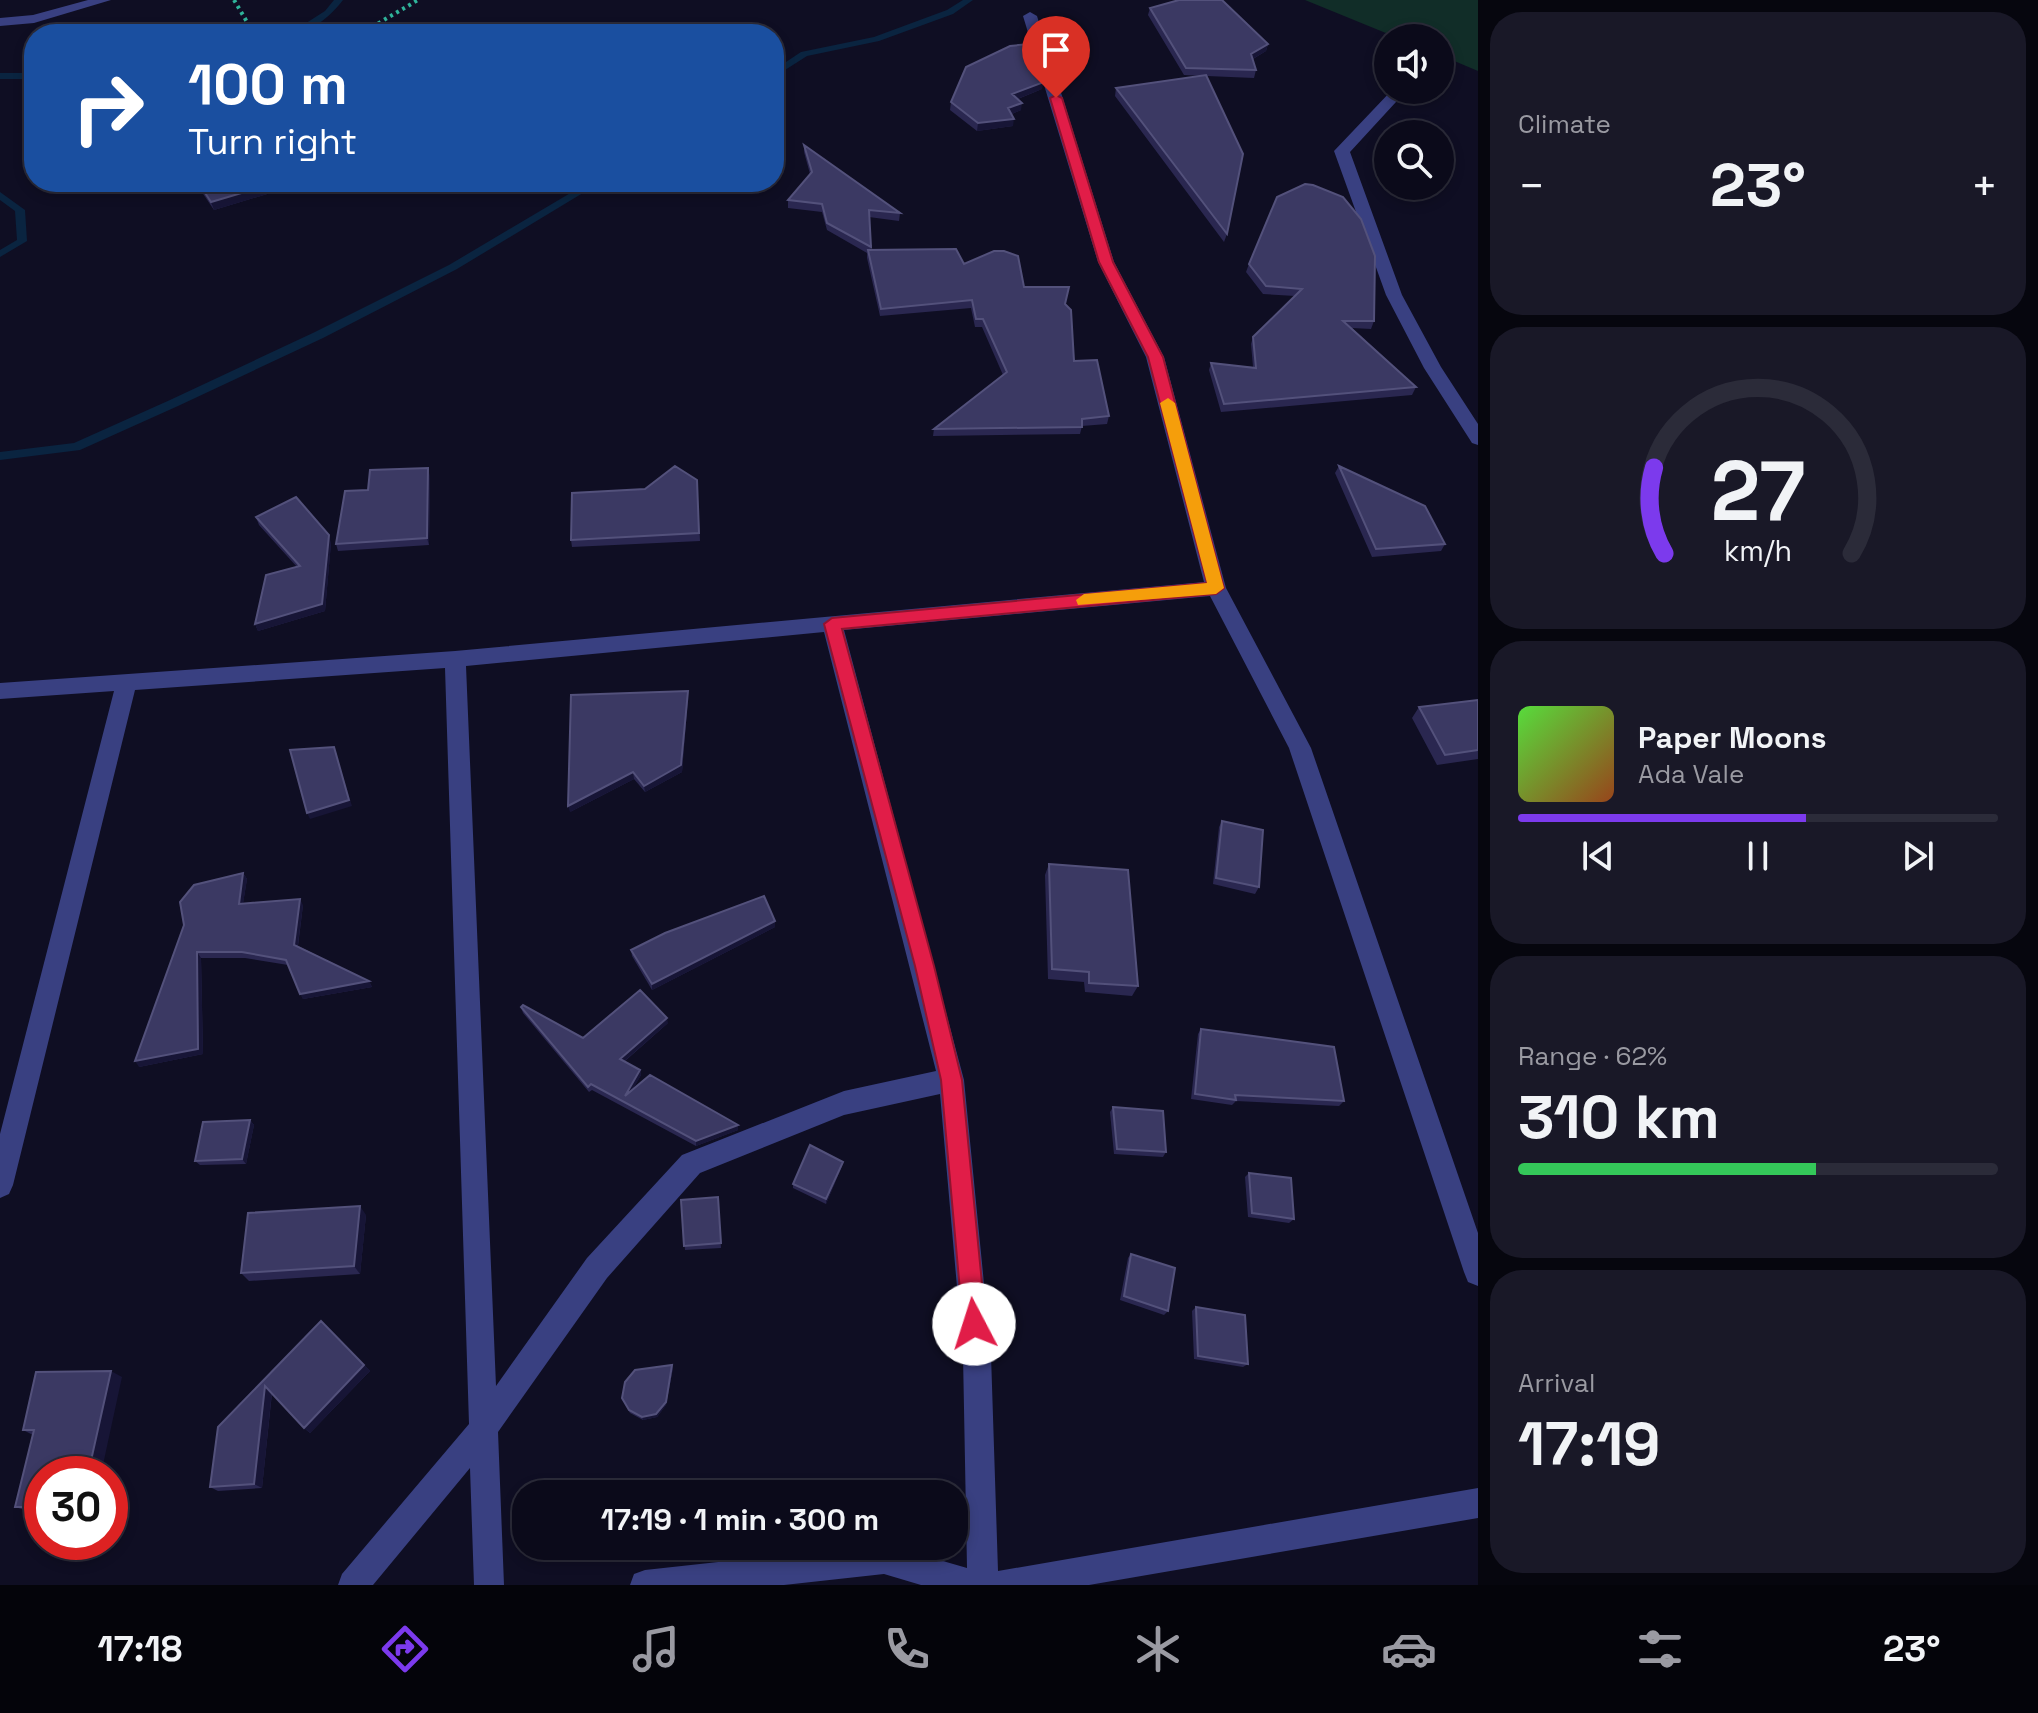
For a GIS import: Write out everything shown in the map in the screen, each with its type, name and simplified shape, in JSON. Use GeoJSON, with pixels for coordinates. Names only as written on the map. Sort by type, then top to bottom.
{"type":"FeatureCollection","features":[{"type":"Feature","properties":{"kind":"street"},"geometry":{"type":"LineString","coordinates":[[0,22],[34,19],[104,0]]}},
{"type":"Feature","properties":{"kind":"street"},"geometry":{"type":"LineString","coordinates":[[1030,16],[1106,262],[1155,357],[1216,588],[1300,748],[1478,1272]]}},
{"type":"Feature","properties":{"kind":"street"},"geometry":{"type":"LineString","coordinates":[[1387,104],[1342,151],[1394,295],[1433,368],[1478,439]]}},
{"type":"Feature","properties":{"kind":"street"},"geometry":{"type":"LineString","coordinates":[[0,691],[455,659],[1216,588]]}},
{"type":"Feature","properties":{"kind":"street"},"geometry":{"type":"LineString","coordinates":[[832,624],[924,966],[951,1080],[977,1355],[983,1585]]}},
{"type":"Feature","properties":{"kind":"street"},"geometry":{"type":"LineString","coordinates":[[455,659],[489,1585]]}},
{"type":"Feature","properties":{"kind":"street"},"geometry":{"type":"LineString","coordinates":[[0,1185],[126,684]]}},
{"type":"Feature","properties":{"kind":"street"},"geometry":{"type":"LineString","coordinates":[[353,1585],[483,1425],[597,1268],[691,1164],[844,1103],[951,1080]]}},
{"type":"Feature","properties":{"kind":"street"},"geometry":{"type":"LineString","coordinates":[[1001,1585],[1478,1503]]}},
{"type":"Feature","properties":{"kind":"street"},"geometry":{"type":"LineString","coordinates":[[645,1585],[884,1559],[973,1585]]}},
{"type":"Feature","properties":{"kind":"path"},"geometry":{"type":"LineString","coordinates":[[234,0],[248,24]]}},
{"type":"Feature","properties":{"kind":"path"},"geometry":{"type":"LineString","coordinates":[[377,24],[418,0]]}},
{"type":"Feature","properties":{"kind":"green space"},"geometry":{"type":"Polygon","coordinates":[[[1305,0],[1478,0],[1478,71],[1454,61],[1454,24],[1374,24],[1374,28],[1305,0]]]}},
{"type":"Feature","properties":{"kind":"building"},"geometry":{"type":"Polygon","coordinates":[[[1179,0],[1222,0],[1268,44],[1251,54],[1256,70],[1186,68],[1150,8],[1179,0]]]}},
{"type":"Feature","properties":{"kind":"building"},"geometry":{"type":"Polygon","coordinates":[[[1029,44],[1044,82],[1012,94],[1022,103],[1008,108],[1014,119],[978,123],[951,102],[966,67],[1010,46],[1029,44]]]}},
{"type":"Feature","properties":{"kind":"building"},"geometry":{"type":"Polygon","coordinates":[[[1206,75],[1243,154],[1227,234],[1116,88],[1206,75]]]}},
{"type":"Feature","properties":{"kind":"building"},"geometry":{"type":"Polygon","coordinates":[[[804,145],[900,213],[869,210],[871,247],[827,223],[822,204],[788,200],[812,172],[804,145]]]}},
{"type":"Feature","properties":{"kind":"building"},"geometry":{"type":"Polygon","coordinates":[[[1305,184],[1343,197],[1361,219],[1375,256],[1374,321],[1343,321],[1416,387],[1224,404],[1211,363],[1256,368],[1253,337],[1302,289],[1266,286],[1249,264],[1277,197],[1305,184]]]}},
{"type":"Feature","properties":{"kind":"building"},"geometry":{"type":"Polygon","coordinates":[[[204,192],[245,192],[211,202],[204,192]]]}},
{"type":"Feature","properties":{"kind":"building"},"geometry":{"type":"Polygon","coordinates":[[[956,249],[964,264],[994,251],[1018,256],[1024,287],[1069,287],[1065,304],[1071,310],[1074,361],[1097,360],[1109,416],[1082,419],[1082,427],[934,429],[1007,372],[983,319],[976,319],[972,300],[881,309],[868,250],[956,249]]]}},
{"type":"Feature","properties":{"kind":"building"},"geometry":{"type":"Polygon","coordinates":[[[675,466],[697,480],[699,533],[571,540],[572,493],[645,489],[675,466]]]}},
{"type":"Feature","properties":{"kind":"building"},"geometry":{"type":"Polygon","coordinates":[[[1339,466],[1425,506],[1445,544],[1376,549],[1339,466]]]}},
{"type":"Feature","properties":{"kind":"building"},"geometry":{"type":"Polygon","coordinates":[[[428,468],[427,538],[336,544],[345,491],[368,490],[370,470],[428,468]]]}},
{"type":"Feature","properties":{"kind":"building"},"geometry":{"type":"Polygon","coordinates":[[[296,497],[329,535],[322,604],[255,624],[266,575],[300,566],[256,517],[296,497]]]}},
{"type":"Feature","properties":{"kind":"building"},"geometry":{"type":"Polygon","coordinates":[[[688,691],[681,765],[644,786],[633,772],[568,806],[571,695],[688,691]]]}},
{"type":"Feature","properties":{"kind":"building"},"geometry":{"type":"Polygon","coordinates":[[[1478,700],[1478,750],[1445,755],[1419,707],[1478,700]]]}},
{"type":"Feature","properties":{"kind":"building"},"geometry":{"type":"Polygon","coordinates":[[[334,747],[349,800],[307,813],[290,750],[334,747]]]}},
{"type":"Feature","properties":{"kind":"building"},"geometry":{"type":"Polygon","coordinates":[[[1222,821],[1263,830],[1259,887],[1216,878],[1222,821]]]}},
{"type":"Feature","properties":{"kind":"building"},"geometry":{"type":"Polygon","coordinates":[[[1049,864],[1128,870],[1138,986],[1089,983],[1089,972],[1052,969],[1049,864]]]}},
{"type":"Feature","properties":{"kind":"building"},"geometry":{"type":"Polygon","coordinates":[[[243,873],[239,904],[300,899],[294,945],[369,981],[300,994],[286,960],[242,952],[197,952],[198,1049],[135,1061],[184,925],[180,902],[194,885],[243,873]]]}},
{"type":"Feature","properties":{"kind":"building"},"geometry":{"type":"Polygon","coordinates":[[[764,896],[775,921],[652,984],[631,950],[665,933],[764,896]]]}},
{"type":"Feature","properties":{"kind":"building"},"geometry":{"type":"Polygon","coordinates":[[[640,990],[667,1018],[620,1059],[640,1070],[625,1096],[650,1075],[738,1125],[696,1141],[591,1084],[588,1087],[521,1007],[523,1005],[583,1038],[640,990]]]}},
{"type":"Feature","properties":{"kind":"building"},"geometry":{"type":"Polygon","coordinates":[[[1201,1029],[1334,1047],[1344,1101],[1235,1095],[1236,1100],[1195,1094],[1201,1029]]]}},
{"type":"Feature","properties":{"kind":"building"},"geometry":{"type":"Polygon","coordinates":[[[1113,1107],[1163,1111],[1166,1152],[1117,1149],[1113,1107]]]}},
{"type":"Feature","properties":{"kind":"building"},"geometry":{"type":"Polygon","coordinates":[[[250,1120],[242,1159],[195,1161],[203,1122],[250,1120]]]}},
{"type":"Feature","properties":{"kind":"building"},"geometry":{"type":"Polygon","coordinates":[[[810,1145],[843,1162],[826,1199],[793,1184],[810,1145]]]}},
{"type":"Feature","properties":{"kind":"building"},"geometry":{"type":"Polygon","coordinates":[[[1249,1173],[1291,1178],[1294,1219],[1252,1213],[1249,1173]]]}},
{"type":"Feature","properties":{"kind":"building"},"geometry":{"type":"Polygon","coordinates":[[[718,1197],[721,1243],[684,1246],[681,1200],[718,1197]]]}},
{"type":"Feature","properties":{"kind":"building"},"geometry":{"type":"Polygon","coordinates":[[[360,1206],[354,1266],[241,1273],[248,1213],[360,1206]]]}},
{"type":"Feature","properties":{"kind":"building"},"geometry":{"type":"Polygon","coordinates":[[[1131,1254],[1175,1268],[1168,1311],[1124,1296],[1131,1254]]]}},
{"type":"Feature","properties":{"kind":"building"},"geometry":{"type":"Polygon","coordinates":[[[1196,1307],[1245,1315],[1248,1364],[1198,1356],[1196,1307]]]}},
{"type":"Feature","properties":{"kind":"building"},"geometry":{"type":"Polygon","coordinates":[[[321,1321],[364,1365],[304,1428],[265,1386],[254,1484],[210,1487],[218,1427],[321,1321]]]}},
{"type":"Feature","properties":{"kind":"building"},"geometry":{"type":"Polygon","coordinates":[[[672,1365],[666,1402],[656,1414],[642,1417],[629,1410],[622,1398],[625,1382],[635,1370],[672,1365]]]}},
{"type":"Feature","properties":{"kind":"building"},"geometry":{"type":"Polygon","coordinates":[[[111,1371],[92,1456],[28,1456],[34,1430],[23,1430],[36,1372],[111,1371]]]}},
{"type":"Feature","properties":{"kind":"building"},"geometry":{"type":"Polygon","coordinates":[[[24,1471],[24,1507],[15,1507],[24,1471]]]}},
{"type":"Feature","properties":{"kind":"waterway"},"geometry":{"type":"LineString","coordinates":[[310,24],[328,13],[339,0]]}},
{"type":"Feature","properties":{"kind":"waterway"},"geometry":{"type":"LineString","coordinates":[[784,67],[804,54],[876,39],[950,12],[969,0]]}},
{"type":"Feature","properties":{"kind":"waterway"},"geometry":{"type":"LineString","coordinates":[[0,76],[24,76]]}},
{"type":"Feature","properties":{"kind":"waterway"},"geometry":{"type":"LineString","coordinates":[[0,456],[76,447],[174,403],[319,335],[453,267],[579,192]]}},
{"type":"Feature","properties":{"kind":"waterway"},"geometry":{"type":"LineString","coordinates":[[0,195],[20,210],[22,241],[0,254]]}},
{"type":"Feature","properties":{"kind":"slow traffic"},"geometry":{"type":"LineString","coordinates":[[1084,600],[1216,588],[1168,403]]}},
{"type":"Feature","properties":{"kind":"route"},"geometry":{"type":"LineString","coordinates":[[974,1324],[951,1080],[924,966],[832,624],[1216,588],[1155,357],[1106,262],[1056,98]]}}]}
